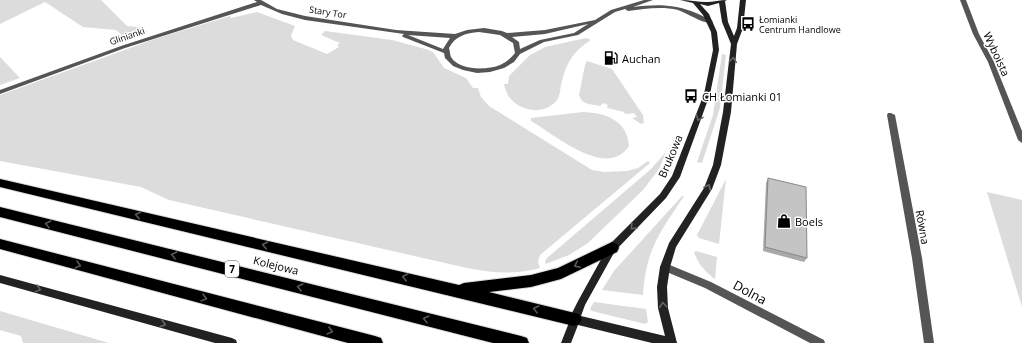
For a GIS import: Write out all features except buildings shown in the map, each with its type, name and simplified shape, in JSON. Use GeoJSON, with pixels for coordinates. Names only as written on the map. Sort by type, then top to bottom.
{"type":"FeatureCollection","features":[{"type":"Feature","properties":{"kind":"highway"},"geometry":{"type":"LineString","coordinates":[[0,183],[574,319]]}},
{"type":"Feature","properties":{"kind":"highway","name":"Kolejowa"},"geometry":{"type":"LineString","coordinates":[[0,212],[521,343]]}},
{"type":"Feature","properties":{"kind":"highway"},"geometry":{"type":"LineString","coordinates":[[0,244],[374,343]]}},
{"type":"Feature","properties":{"kind":"highway"},"geometry":{"type":"LineString","coordinates":[[456,290],[531,281],[553,275],[612,248]]}},
{"type":"Feature","properties":{"kind":"street"},"geometry":{"type":"LineString","coordinates":[[598,20],[550,31],[508,35],[496,31],[472,31],[457,36],[450,42],[446,52],[449,60],[464,69],[478,71],[502,67],[512,61],[518,53],[542,41],[576,34],[613,11],[628,0]]}},
{"type":"Feature","properties":{"kind":"street"},"geometry":{"type":"LineString","coordinates":[[613,11],[650,0]]}},
{"type":"Feature","properties":{"kind":"street"},"geometry":{"type":"LineString","coordinates":[[683,0],[708,4],[723,0],[725,22],[734,44]]}},
{"type":"Feature","properties":{"kind":"street"},"geometry":{"type":"LineString","coordinates":[[574,319],[672,343],[663,308],[662,286],[665,267],[672,246],[708,189],[717,165],[727,112],[734,44],[740,28],[743,0]]}},
{"type":"Feature","properties":{"kind":"street","name":"Wyboista"},"geometry":{"type":"LineString","coordinates":[[963,0],[976,34],[991,62],[1022,140]]}},
{"type":"Feature","properties":{"kind":"street","name":"Stary Tor"},"geometry":{"type":"LineString","coordinates":[[259,2],[274,10],[304,18],[399,34],[457,36]]}},
{"type":"Feature","properties":{"kind":"street","name":"Glinianki"},"geometry":{"type":"LineString","coordinates":[[0,92],[123,46],[259,2]]}},
{"type":"Feature","properties":{"kind":"street","name":"Brukowa"},"geometry":{"type":"LineString","coordinates":[[566,343],[574,319],[587,291],[612,248],[663,196],[676,177],[708,94],[716,50],[714,32],[706,14],[696,3]]}},
{"type":"Feature","properties":{"kind":"street"},"geometry":{"type":"LineString","coordinates":[[613,11],[658,6],[677,7],[688,10],[710,22]]}},
{"type":"Feature","properties":{"kind":"street","name":"Stary Tor"},"geometry":{"type":"LineString","coordinates":[[399,34],[446,52]]}},
{"type":"Feature","properties":{"kind":"street"},"geometry":{"type":"LineString","coordinates":[[508,35],[518,45],[518,53]]}},
{"type":"Feature","properties":{"kind":"street","name":"Równa"},"geometry":{"type":"LineString","coordinates":[[891,115],[929,343]]}},
{"type":"Feature","properties":{"kind":"street","name":"Dolna"},"geometry":{"type":"LineString","coordinates":[[665,267],[715,288],[820,343]]}},
{"type":"Feature","properties":{"kind":"street"},"geometry":{"type":"LineString","coordinates":[[0,279],[232,343]]}},
{"type":"Feature","properties":{"kind":"shaded area"},"geometry":{"type":"Polygon","coordinates":[[[0,0],[101,0],[127,26],[138,27],[148,32],[127,39],[116,30],[83,27],[45,2],[0,24],[0,0]]]}},
{"type":"Feature","properties":{"kind":"shaded area"},"geometry":{"type":"Polygon","coordinates":[[[257,12],[295,26],[291,36],[293,40],[327,54],[339,47],[337,45],[340,43],[321,35],[325,31],[392,40],[429,50],[434,53],[444,68],[466,78],[473,88],[478,88],[481,97],[489,106],[592,170],[604,172],[627,171],[638,168],[648,161],[650,163],[540,255],[538,262],[540,268],[522,272],[504,272],[467,268],[169,200],[141,187],[0,161],[0,95],[155,39],[230,16],[231,18],[257,12]]]}},
{"type":"Feature","properties":{"kind":"shaded area"},"geometry":{"type":"Polygon","coordinates":[[[586,38],[591,40],[574,54],[563,78],[559,97],[551,106],[535,110],[526,109],[512,100],[507,93],[504,84],[508,84],[509,76],[530,55],[545,47],[586,38]]]}},
{"type":"Feature","properties":{"kind":"shaded area"},"geometry":{"type":"Polygon","coordinates":[[[722,54],[726,55],[720,108],[702,163],[697,162],[713,115],[722,54]]]}},
{"type":"Feature","properties":{"kind":"shaded area"},"geometry":{"type":"Polygon","coordinates":[[[0,57],[20,78],[0,85],[0,57]]]}},
{"type":"Feature","properties":{"kind":"shaded area"},"geometry":{"type":"Polygon","coordinates":[[[587,61],[612,69],[643,115],[644,123],[641,124],[632,118],[637,117],[634,113],[625,114],[624,112],[607,108],[608,105],[603,103],[600,106],[587,104],[582,101],[579,95],[587,61]]]}},
{"type":"Feature","properties":{"kind":"shaded area"},"geometry":{"type":"Polygon","coordinates":[[[583,112],[607,116],[620,124],[627,137],[629,146],[619,155],[608,158],[595,157],[581,152],[531,121],[531,118],[583,112]]]}},
{"type":"Feature","properties":{"kind":"shaded area"},"geometry":{"type":"Polygon","coordinates":[[[666,152],[659,169],[643,190],[588,243],[569,255],[546,264],[545,261],[547,258],[651,169],[666,152]]]}},
{"type":"Feature","properties":{"kind":"shaded area"},"geometry":{"type":"Polygon","coordinates":[[[726,179],[719,244],[699,238],[697,235],[726,179]]]}},
{"type":"Feature","properties":{"kind":"shaded area"},"geometry":{"type":"Polygon","coordinates":[[[987,192],[1022,200],[1022,307],[987,192]]]}},
{"type":"Feature","properties":{"kind":"shaded area"},"geometry":{"type":"Polygon","coordinates":[[[682,196],[684,196],[655,242],[647,265],[643,295],[602,290],[614,271],[682,196]]]}},
{"type":"Feature","properties":{"kind":"shaded area"},"geometry":{"type":"Polygon","coordinates":[[[696,251],[717,257],[715,279],[705,271],[700,264],[694,252],[696,251]]]}},
{"type":"Feature","properties":{"kind":"shaded area"},"geometry":{"type":"Polygon","coordinates":[[[594,302],[646,309],[648,322],[645,324],[592,311],[590,309],[594,302]]]}},
{"type":"Feature","properties":{"kind":"shaded area"},"geometry":{"type":"Polygon","coordinates":[[[0,311],[109,343],[23,343],[21,336],[0,330],[0,311]]]}},
{"type":"Feature","properties":{"kind":"place","name":"Łomianki Centrum Handlowe"},"geometry":{"type":"Point","coordinates":[748,24]}},
{"type":"Feature","properties":{"kind":"place","name":"Auchan"},"geometry":{"type":"Point","coordinates":[611,58]}},
{"type":"Feature","properties":{"kind":"place","name":"CH Łomianki 01"},"geometry":{"type":"Point","coordinates":[691,96]}},
{"type":"Feature","properties":{"kind":"place","name":"Boels"},"geometry":{"type":"Point","coordinates":[784,221]}}]}
